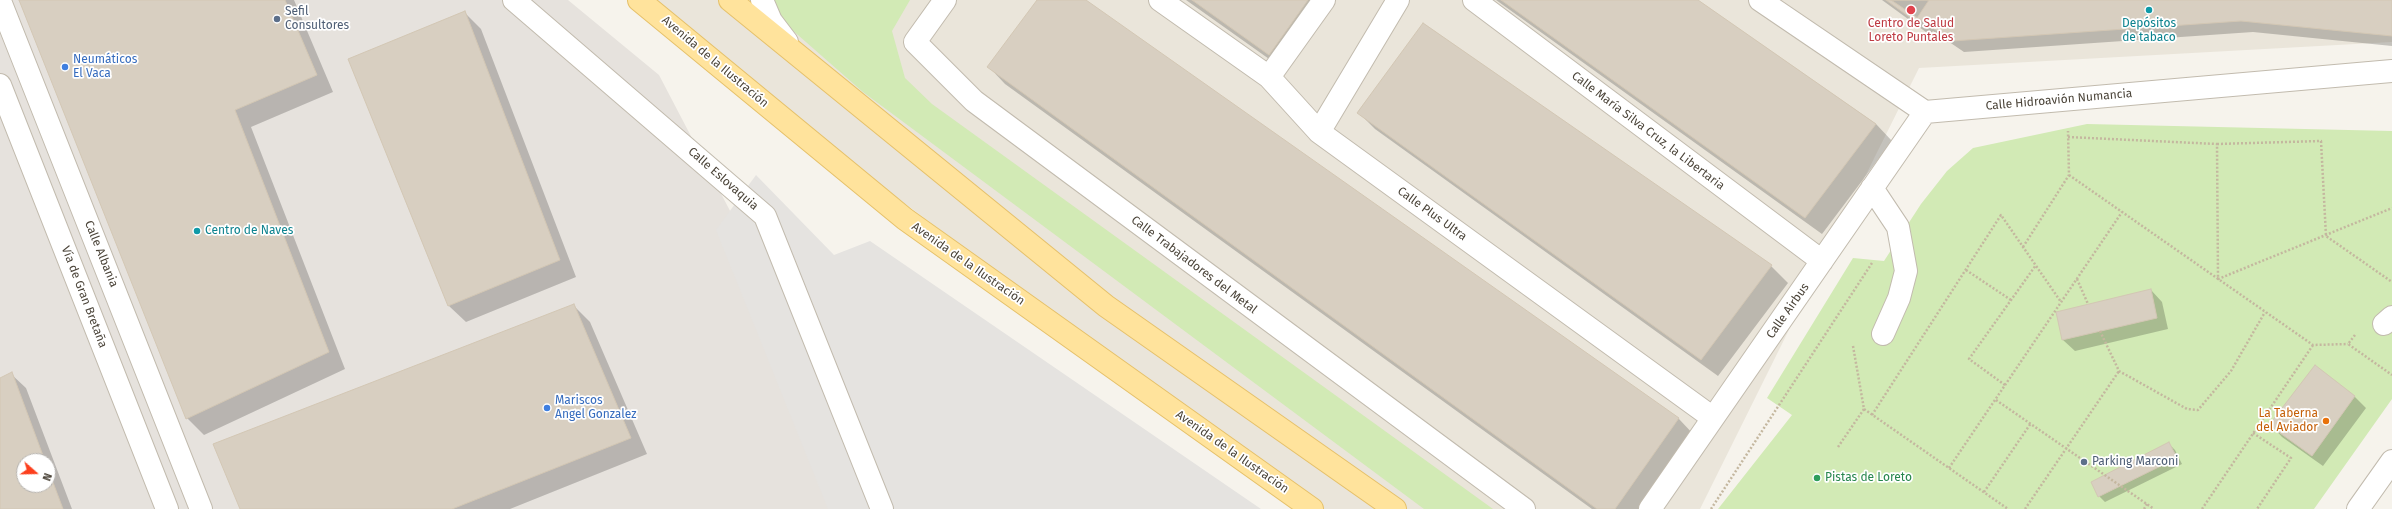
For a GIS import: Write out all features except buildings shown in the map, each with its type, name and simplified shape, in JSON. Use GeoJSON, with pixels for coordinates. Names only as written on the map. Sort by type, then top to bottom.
{"type":"FeatureCollection","features":[{"type":"Feature","properties":{"kind":"main road","name":"Avenida de la Ilustración"},"geometry":{"type":"LineString","coordinates":[[639,0],[905,219],[1312,509]]}},
{"type":"Feature","properties":{"kind":"main road"},"geometry":{"type":"LineString","coordinates":[[730,0],[1106,306],[1395,509]]}},
{"type":"Feature","properties":{"kind":"street","name":"Calle Eslovaquia"},"geometry":{"type":"LineString","coordinates":[[514,0],[765,216],[882,509]]}},
{"type":"Feature","properties":{"kind":"street"},"geometry":{"type":"LineString","coordinates":[[762,0],[771,21],[804,61]]}},
{"type":"Feature","properties":{"kind":"street","name":"Calle Trabajadores del Metal"},"geometry":{"type":"LineString","coordinates":[[946,0],[915,42],[974,101],[1524,509]]}},
{"type":"Feature","properties":{"kind":"street","name":"Calle Plus Ultra"},"geometry":{"type":"LineString","coordinates":[[1160,0],[1268,77],[1319,132],[1713,418]]}},
{"type":"Feature","properties":{"kind":"street"},"geometry":{"type":"LineString","coordinates":[[1268,77],[1324,0]]}},
{"type":"Feature","properties":{"kind":"street"},"geometry":{"type":"LineString","coordinates":[[1319,132],[1398,0]]}},
{"type":"Feature","properties":{"kind":"street","name":"Calle María Silva Cruz, la Libertaria"},"geometry":{"type":"LineString","coordinates":[[1474,0],[1822,262]]}},
{"type":"Feature","properties":{"kind":"street"},"geometry":{"type":"LineString","coordinates":[[1760,0],[1925,112]]}},
{"type":"Feature","properties":{"kind":"street","name":"Calle Albania"},"geometry":{"type":"LineString","coordinates":[[0,1],[201,509]]}},
{"type":"Feature","properties":{"kind":"street","name":"Calle Hidroavión Numancia"},"geometry":{"type":"LineString","coordinates":[[1925,112],[2392,71]]}},
{"type":"Feature","properties":{"kind":"street","name":"Vía de Gran Bretaña"},"geometry":{"type":"LineString","coordinates":[[2,95],[167,509]]}},
{"type":"Feature","properties":{"kind":"street","name":"Calle Airbus"},"geometry":{"type":"LineString","coordinates":[[1650,509],[1925,112]]}},
{"type":"Feature","properties":{"kind":"street"},"geometry":{"type":"LineString","coordinates":[[1872,188],[1898,227],[1906,271],[1899,298],[1883,334]]}},
{"type":"Feature","properties":{"kind":"street"},"geometry":{"type":"LineString","coordinates":[[2358,509],[2392,461]]}},
{"type":"Feature","properties":{"kind":"path"},"geometry":{"type":"LineString","coordinates":[[2023,247],[2069,176],[2066,99]]}},
{"type":"Feature","properties":{"kind":"path"},"geometry":{"type":"LineString","coordinates":[[2068,137],[2217,144],[2321,141],[2326,236]]}},
{"type":"Feature","properties":{"kind":"path"},"geometry":{"type":"LineString","coordinates":[[2217,144],[2218,279]]}},
{"type":"Feature","properties":{"kind":"path"},"geometry":{"type":"LineString","coordinates":[[2069,176],[2313,345],[2348,344]]}},
{"type":"Feature","properties":{"kind":"path"},"geometry":{"type":"LineString","coordinates":[[2218,279],[2392,208]]}},
{"type":"Feature","properties":{"kind":"path"},"geometry":{"type":"LineString","coordinates":[[1950,468],[2122,212]]}},
{"type":"Feature","properties":{"kind":"path"},"geometry":{"type":"LineString","coordinates":[[1872,415],[2001,216],[2061,302]]}},
{"type":"Feature","properties":{"kind":"path"},"geometry":{"type":"LineString","coordinates":[[2326,236],[2392,282]]}},
{"type":"Feature","properties":{"kind":"path"},"geometry":{"type":"LineString","coordinates":[[1711,509],[1877,257]]}},
{"type":"Feature","properties":{"kind":"path"},"geometry":{"type":"LineString","coordinates":[[2005,385],[1969,359],[2036,265]]}},
{"type":"Feature","properties":{"kind":"path"},"geometry":{"type":"LineString","coordinates":[[1966,270],[2012,300]]}},
{"type":"Feature","properties":{"kind":"path"},"geometry":{"type":"LineString","coordinates":[[2077,279],[2088,304]]}},
{"type":"Feature","properties":{"kind":"path"},"geometry":{"type":"LineString","coordinates":[[2100,331],[2119,370],[2187,409],[2198,410],[2231,371],[2265,312]]}},
{"type":"Feature","properties":{"kind":"path"},"geometry":{"type":"LineString","coordinates":[[1838,447],[1864,410],[1853,347],[1856,340]]}},
{"type":"Feature","properties":{"kind":"path"},"geometry":{"type":"LineString","coordinates":[[2202,509],[2313,345]]}},
{"type":"Feature","properties":{"kind":"path"},"geometry":{"type":"LineString","coordinates":[[2025,509],[2119,370]]}},
{"type":"Feature","properties":{"kind":"path"},"geometry":{"type":"LineString","coordinates":[[1996,400],[2067,447],[2154,509]]}},
{"type":"Feature","properties":{"kind":"path"},"geometry":{"type":"LineString","coordinates":[[1864,410],[2008,509]]}},
{"type":"Feature","properties":{"kind":"path"},"geometry":{"type":"LineString","coordinates":[[1984,492],[2031,423]]}},
{"type":"Feature","properties":{"kind":"path"},"geometry":{"type":"LineString","coordinates":[[2253,433],[2292,458],[2257,509]]}},
{"type":"Feature","properties":{"kind":"path"},"geometry":{"type":"LineString","coordinates":[[2144,509],[2147,504]]}},
{"type":"Feature","properties":{"kind":"shaded area"},"geometry":{"type":"Polygon","coordinates":[[[0,0],[568,0],[659,75],[739,228],[854,509],[0,509],[0,0]]]}},
{"type":"Feature","properties":{"kind":"shaded area"},"geometry":{"type":"Polygon","coordinates":[[[631,0],[2392,0],[2392,42],[1919,68],[1700,509],[1316,509],[631,0]]]}},
{"type":"Feature","properties":{"kind":"shaded area"},"geometry":{"type":"Polygon","coordinates":[[[756,175],[834,255],[870,241],[1261,509],[828,509],[716,230],[756,175]]]}},
{"type":"Feature","properties":{"kind":"green space"},"geometry":{"type":"Polygon","coordinates":[[[758,0],[910,0],[892,31],[905,78],[932,104],[1493,509],[1424,509],[863,92],[758,0]]]}},
{"type":"Feature","properties":{"kind":"green space"},"geometry":{"type":"Polygon","coordinates":[[[2087,124],[2392,131],[2392,399],[2314,509],[1718,509],[1792,415],[1767,398],[1853,258],[1884,261],[1921,204],[1947,171],[1973,148],[2087,124]]]}},
{"type":"Feature","properties":{"kind":"place","name":"Centro de Salud Loreto Puntales"},"geometry":{"type":"Point","coordinates":[1911,10]}},
{"type":"Feature","properties":{"kind":"place","name":"Depósitos de tabaco"},"geometry":{"type":"Point","coordinates":[2149,10]}},
{"type":"Feature","properties":{"kind":"place","name":"Sefil Consultores"},"geometry":{"type":"Point","coordinates":[277,19]}},
{"type":"Feature","properties":{"kind":"place","name":"Neumáticos El Vaca"},"geometry":{"type":"Point","coordinates":[65,67]}},
{"type":"Feature","properties":{"kind":"place","name":"Centro de Naves"},"geometry":{"type":"Point","coordinates":[197,231]}},
{"type":"Feature","properties":{"kind":"place","name":"Mariscos Angel Gonzalez"},"geometry":{"type":"Point","coordinates":[547,408]}},
{"type":"Feature","properties":{"kind":"place","name":"La Taberna del Aviador"},"geometry":{"type":"Point","coordinates":[2326,421]}},
{"type":"Feature","properties":{"kind":"place","name":"Parking Marconi"},"geometry":{"type":"Point","coordinates":[2084,462]}},
{"type":"Feature","properties":{"kind":"place","name":"Pistas de Loreto"},"geometry":{"type":"Point","coordinates":[1817,478]}}]}
